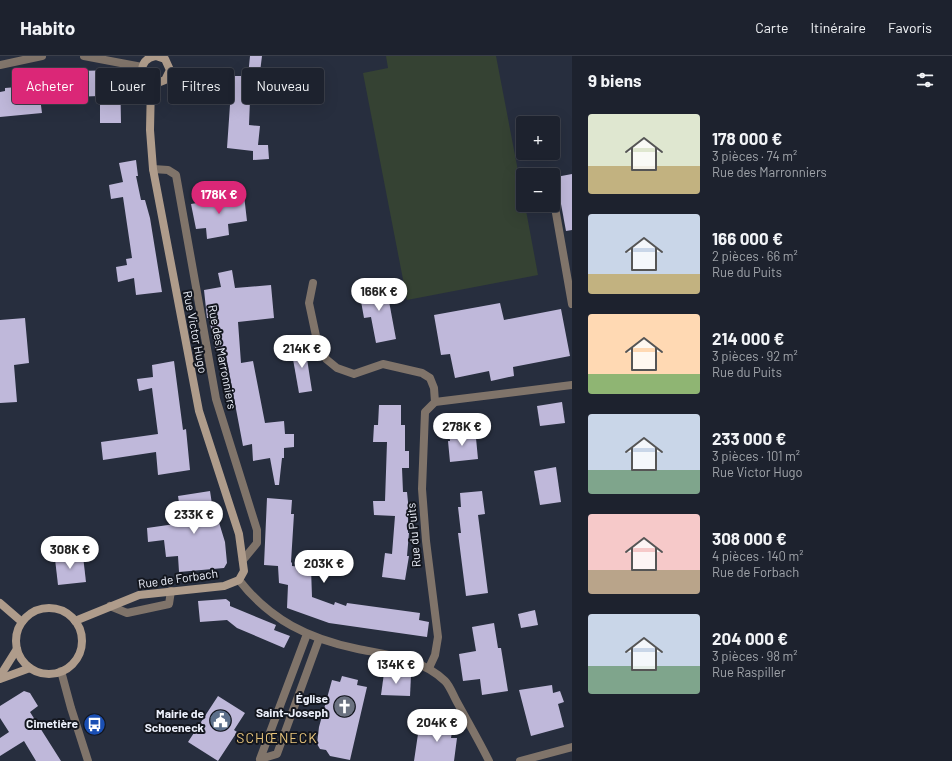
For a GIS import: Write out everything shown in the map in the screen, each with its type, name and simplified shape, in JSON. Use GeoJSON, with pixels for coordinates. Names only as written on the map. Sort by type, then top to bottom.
{"type":"FeatureCollection","features":[{"type":"Feature","properties":{"kind":"street"},"geometry":{"type":"LineString","coordinates":[[0,65],[42,56]]}},
{"type":"Feature","properties":{"kind":"street"},"geometry":{"type":"LineString","coordinates":[[84,56],[142,67],[144,61],[149,57],[159,56],[169,66],[168,77],[160,82]]}},
{"type":"Feature","properties":{"kind":"street","name":"Rue Victor Hugo"},"geometry":{"type":"LineString","coordinates":[[151,104],[150,130],[153,169],[199,411],[239,534],[244,571],[239,580]]}},
{"type":"Feature","properties":{"kind":"street","name":"Rue des Marronniers"},"geometry":{"type":"LineString","coordinates":[[153,169],[168,170],[176,176],[216,398],[257,530],[257,543],[243,560]]}},
{"type":"Feature","properties":{"kind":"street"},"geometry":{"type":"LineString","coordinates":[[556,212],[572,304]]}},
{"type":"Feature","properties":{"kind":"street"},"geometry":{"type":"LineString","coordinates":[[313,283],[309,303],[316,336],[326,359],[336,368],[354,374],[383,364],[422,373],[430,378],[434,388],[435,402],[572,385]]}},
{"type":"Feature","properties":{"kind":"street","name":"Rue du Puits"},"geometry":{"type":"LineString","coordinates":[[429,668],[435,655],[438,637],[426,541],[422,489],[425,412],[435,402]]}},
{"type":"Feature","properties":{"kind":"street"},"geometry":{"type":"LineString","coordinates":[[239,580],[254,599],[289,625],[307,634],[319,639],[358,649],[402,657],[429,668],[446,682],[489,761]]}},
{"type":"Feature","properties":{"kind":"street","name":"Rue de Forbach"},"geometry":{"type":"LineString","coordinates":[[75,621],[139,595],[224,586],[239,580]]}},
{"type":"Feature","properties":{"kind":"street"},"geometry":{"type":"LineString","coordinates":[[110,606],[127,613],[169,604],[171,591]]}},
{"type":"Feature","properties":{"kind":"street"},"geometry":{"type":"LineString","coordinates":[[0,603],[22,622]]}},
{"type":"Feature","properties":{"kind":"street"},"geometry":{"type":"LineString","coordinates":[[48,608],[61,610],[75,621],[82,638],[80,650],[75,660],[61,671],[45,673],[30,668],[22,659],[17,649],[17,632],[22,622],[36,611],[48,608]]}},
{"type":"Feature","properties":{"kind":"street"},"geometry":{"type":"LineString","coordinates":[[307,634],[260,759],[277,754],[319,639]]}},
{"type":"Feature","properties":{"kind":"street"},"geometry":{"type":"LineString","coordinates":[[0,677],[17,649]]}},
{"type":"Feature","properties":{"kind":"street"},"geometry":{"type":"LineString","coordinates":[[0,677],[30,668]]}},
{"type":"Feature","properties":{"kind":"street"},"geometry":{"type":"LineString","coordinates":[[61,671],[88,761]]}},
{"type":"Feature","properties":{"kind":"street"},"geometry":{"type":"LineString","coordinates":[[520,761],[572,747]]}},
{"type":"Feature","properties":{"kind":"green space"},"geometry":{"type":"Polygon","coordinates":[[[386,56],[496,56],[517,168],[516,168],[516,212],[526,212],[538,275],[407,300],[363,73],[388,68],[386,56]]]}},
{"type":"Feature","properties":{"kind":"building"},"geometry":{"type":"Polygon","coordinates":[[[250,56],[262,56],[260,68],[249,68],[250,56]]]}},
{"type":"Feature","properties":{"kind":"building"},"geometry":{"type":"Polygon","coordinates":[[[88,71],[96,71],[96,96],[88,96],[88,71]]]}},
{"type":"Feature","properties":{"kind":"building"},"geometry":{"type":"Polygon","coordinates":[[[234,76],[242,76],[242,104],[250,104],[249,125],[260,126],[258,145],[268,145],[269,159],[253,160],[253,151],[227,148],[230,104],[234,104],[234,76]]]}},
{"type":"Feature","properties":{"kind":"building"},"geometry":{"type":"Polygon","coordinates":[[[12,87],[12,104],[41,104],[42,113],[0,117],[0,92],[5,91],[5,88],[12,87]]]}},
{"type":"Feature","properties":{"kind":"building"},"geometry":{"type":"Polygon","coordinates":[[[100,104],[121,104],[121,123],[100,123],[100,104]]]}},
{"type":"Feature","properties":{"kind":"building"},"geometry":{"type":"Polygon","coordinates":[[[136,160],[138,176],[136,176],[141,200],[145,200],[150,218],[162,292],[136,295],[134,278],[118,282],[116,267],[127,265],[126,259],[132,258],[123,197],[111,199],[109,185],[123,182],[119,163],[136,160]]]}},
{"type":"Feature","properties":{"kind":"building"},"geometry":{"type":"Polygon","coordinates":[[[572,174],[572,230],[566,231],[560,199],[560,176],[572,174]]]}},
{"type":"Feature","properties":{"kind":"building"},"geometry":{"type":"Polygon","coordinates":[[[244,195],[247,221],[228,224],[229,235],[207,239],[206,228],[196,229],[191,204],[244,195]]]}},
{"type":"Feature","properties":{"kind":"building"},"geometry":{"type":"Polygon","coordinates":[[[232,270],[235,288],[271,285],[274,318],[238,322],[241,363],[253,361],[265,423],[284,421],[285,434],[294,434],[294,447],[284,448],[284,458],[282,458],[279,485],[275,485],[270,458],[253,461],[252,444],[243,446],[225,351],[216,352],[209,318],[207,318],[204,290],[221,287],[218,273],[232,270]]]}},
{"type":"Feature","properties":{"kind":"building"},"geometry":{"type":"Polygon","coordinates":[[[386,285],[396,339],[376,343],[371,317],[364,318],[359,290],[386,285]]]}},
{"type":"Feature","properties":{"kind":"building"},"geometry":{"type":"Polygon","coordinates":[[[500,303],[504,320],[561,309],[570,356],[513,367],[514,376],[491,381],[489,371],[455,378],[450,354],[441,355],[434,315],[500,303]]]}},
{"type":"Feature","properties":{"kind":"building"},"geometry":{"type":"Polygon","coordinates":[[[25,318],[29,363],[14,365],[17,402],[0,403],[0,320],[25,318]]]}},
{"type":"Feature","properties":{"kind":"building"},"geometry":{"type":"Polygon","coordinates":[[[305,346],[312,391],[299,393],[291,348],[305,346]]]}},
{"type":"Feature","properties":{"kind":"building"},"geometry":{"type":"Polygon","coordinates":[[[174,361],[183,430],[186,429],[190,470],[158,475],[156,452],[103,460],[101,442],[158,434],[152,388],[139,391],[137,379],[153,377],[152,365],[174,361]]]}},
{"type":"Feature","properties":{"kind":"building"},"geometry":{"type":"Polygon","coordinates":[[[562,402],[565,423],[540,426],[537,406],[562,402]]]}},
{"type":"Feature","properties":{"kind":"building"},"geometry":{"type":"Polygon","coordinates":[[[379,405],[401,405],[401,425],[405,425],[405,451],[409,451],[409,468],[402,468],[403,492],[407,492],[409,533],[407,556],[409,556],[405,580],[382,577],[385,553],[392,554],[395,516],[374,515],[373,501],[385,501],[387,442],[373,442],[374,425],[378,425],[379,405]]]}},
{"type":"Feature","properties":{"kind":"building"},"geometry":{"type":"Polygon","coordinates":[[[466,429],[467,439],[476,438],[478,459],[450,462],[448,441],[450,441],[449,431],[466,429]]]}},
{"type":"Feature","properties":{"kind":"building"},"geometry":{"type":"Polygon","coordinates":[[[556,467],[561,502],[540,505],[534,471],[556,467]]]}},
{"type":"Feature","properties":{"kind":"building"},"geometry":{"type":"Polygon","coordinates":[[[210,491],[214,517],[217,516],[225,542],[227,563],[224,568],[179,572],[178,556],[166,557],[164,540],[148,542],[147,528],[182,523],[178,496],[210,491]]]}},
{"type":"Feature","properties":{"kind":"building"},"geometry":{"type":"Polygon","coordinates":[[[482,491],[485,514],[478,515],[488,593],[466,596],[458,533],[461,533],[458,507],[461,507],[460,493],[482,491]]]}},
{"type":"Feature","properties":{"kind":"building"},"geometry":{"type":"Polygon","coordinates":[[[267,498],[292,500],[291,514],[294,514],[291,562],[292,566],[311,568],[312,597],[334,605],[335,602],[346,606],[347,603],[420,613],[419,620],[429,622],[427,637],[329,623],[287,608],[288,585],[279,583],[278,566],[264,565],[267,498]]]}},
{"type":"Feature","properties":{"kind":"building"},"geometry":{"type":"Polygon","coordinates":[[[83,556],[86,582],[58,585],[55,559],[83,556]]]}},
{"type":"Feature","properties":{"kind":"building"},"geometry":{"type":"Polygon","coordinates":[[[226,599],[230,602],[230,606],[276,625],[274,630],[290,636],[284,648],[237,628],[227,620],[200,622],[198,601],[226,599]]]}},
{"type":"Feature","properties":{"kind":"building"},"geometry":{"type":"Polygon","coordinates":[[[535,610],[538,625],[521,628],[518,614],[535,610]]]}},
{"type":"Feature","properties":{"kind":"building"},"geometry":{"type":"Polygon","coordinates":[[[494,623],[498,648],[501,648],[508,691],[482,695],[480,679],[463,681],[459,654],[476,651],[472,627],[494,623]]]}},
{"type":"Feature","properties":{"kind":"building"},"geometry":{"type":"Polygon","coordinates":[[[384,673],[411,675],[410,696],[381,695],[384,673]]]}},
{"type":"Feature","properties":{"kind":"building","name":"Église Saint-Joseph"},"geometry":{"type":"Polygon","coordinates":[[[342,676],[358,680],[357,685],[367,687],[350,760],[330,756],[326,750],[320,749],[317,744],[319,727],[332,680],[340,682],[342,676]]]}},
{"type":"Feature","properties":{"kind":"building"},"geometry":{"type":"Polygon","coordinates":[[[552,685],[553,693],[560,691],[564,702],[558,704],[564,727],[531,736],[519,690],[552,685]]]}},
{"type":"Feature","properties":{"kind":"building"},"geometry":{"type":"Polygon","coordinates":[[[24,691],[30,693],[38,706],[30,712],[61,761],[36,761],[24,741],[0,756],[0,738],[9,732],[0,718],[0,706],[24,691]]]}},
{"type":"Feature","properties":{"kind":"building","name":"Mairie de Schoeneck"},"geometry":{"type":"Polygon","coordinates":[[[218,696],[245,713],[234,730],[237,732],[218,761],[188,742],[218,696]]]}},
{"type":"Feature","properties":{"kind":"building"},"geometry":{"type":"Polygon","coordinates":[[[433,717],[454,720],[451,738],[457,738],[454,761],[414,761],[418,734],[430,735],[433,717]]]}},
{"type":"Feature","properties":{"kind":"place","name":"Église Saint-Joseph"},"geometry":{"type":"Point","coordinates":[344,706]}},
{"type":"Feature","properties":{"kind":"place","name":"Mairie de Schoeneck"},"geometry":{"type":"Point","coordinates":[220,721]}},
{"type":"Feature","properties":{"kind":"place","name":"Cimetière"},"geometry":{"type":"Point","coordinates":[94,724]}},
{"type":"Feature","properties":{"kind":"district","name":"SCHŒNECK"},"geometry":{"type":"Point","coordinates":[277,738]}}]}
